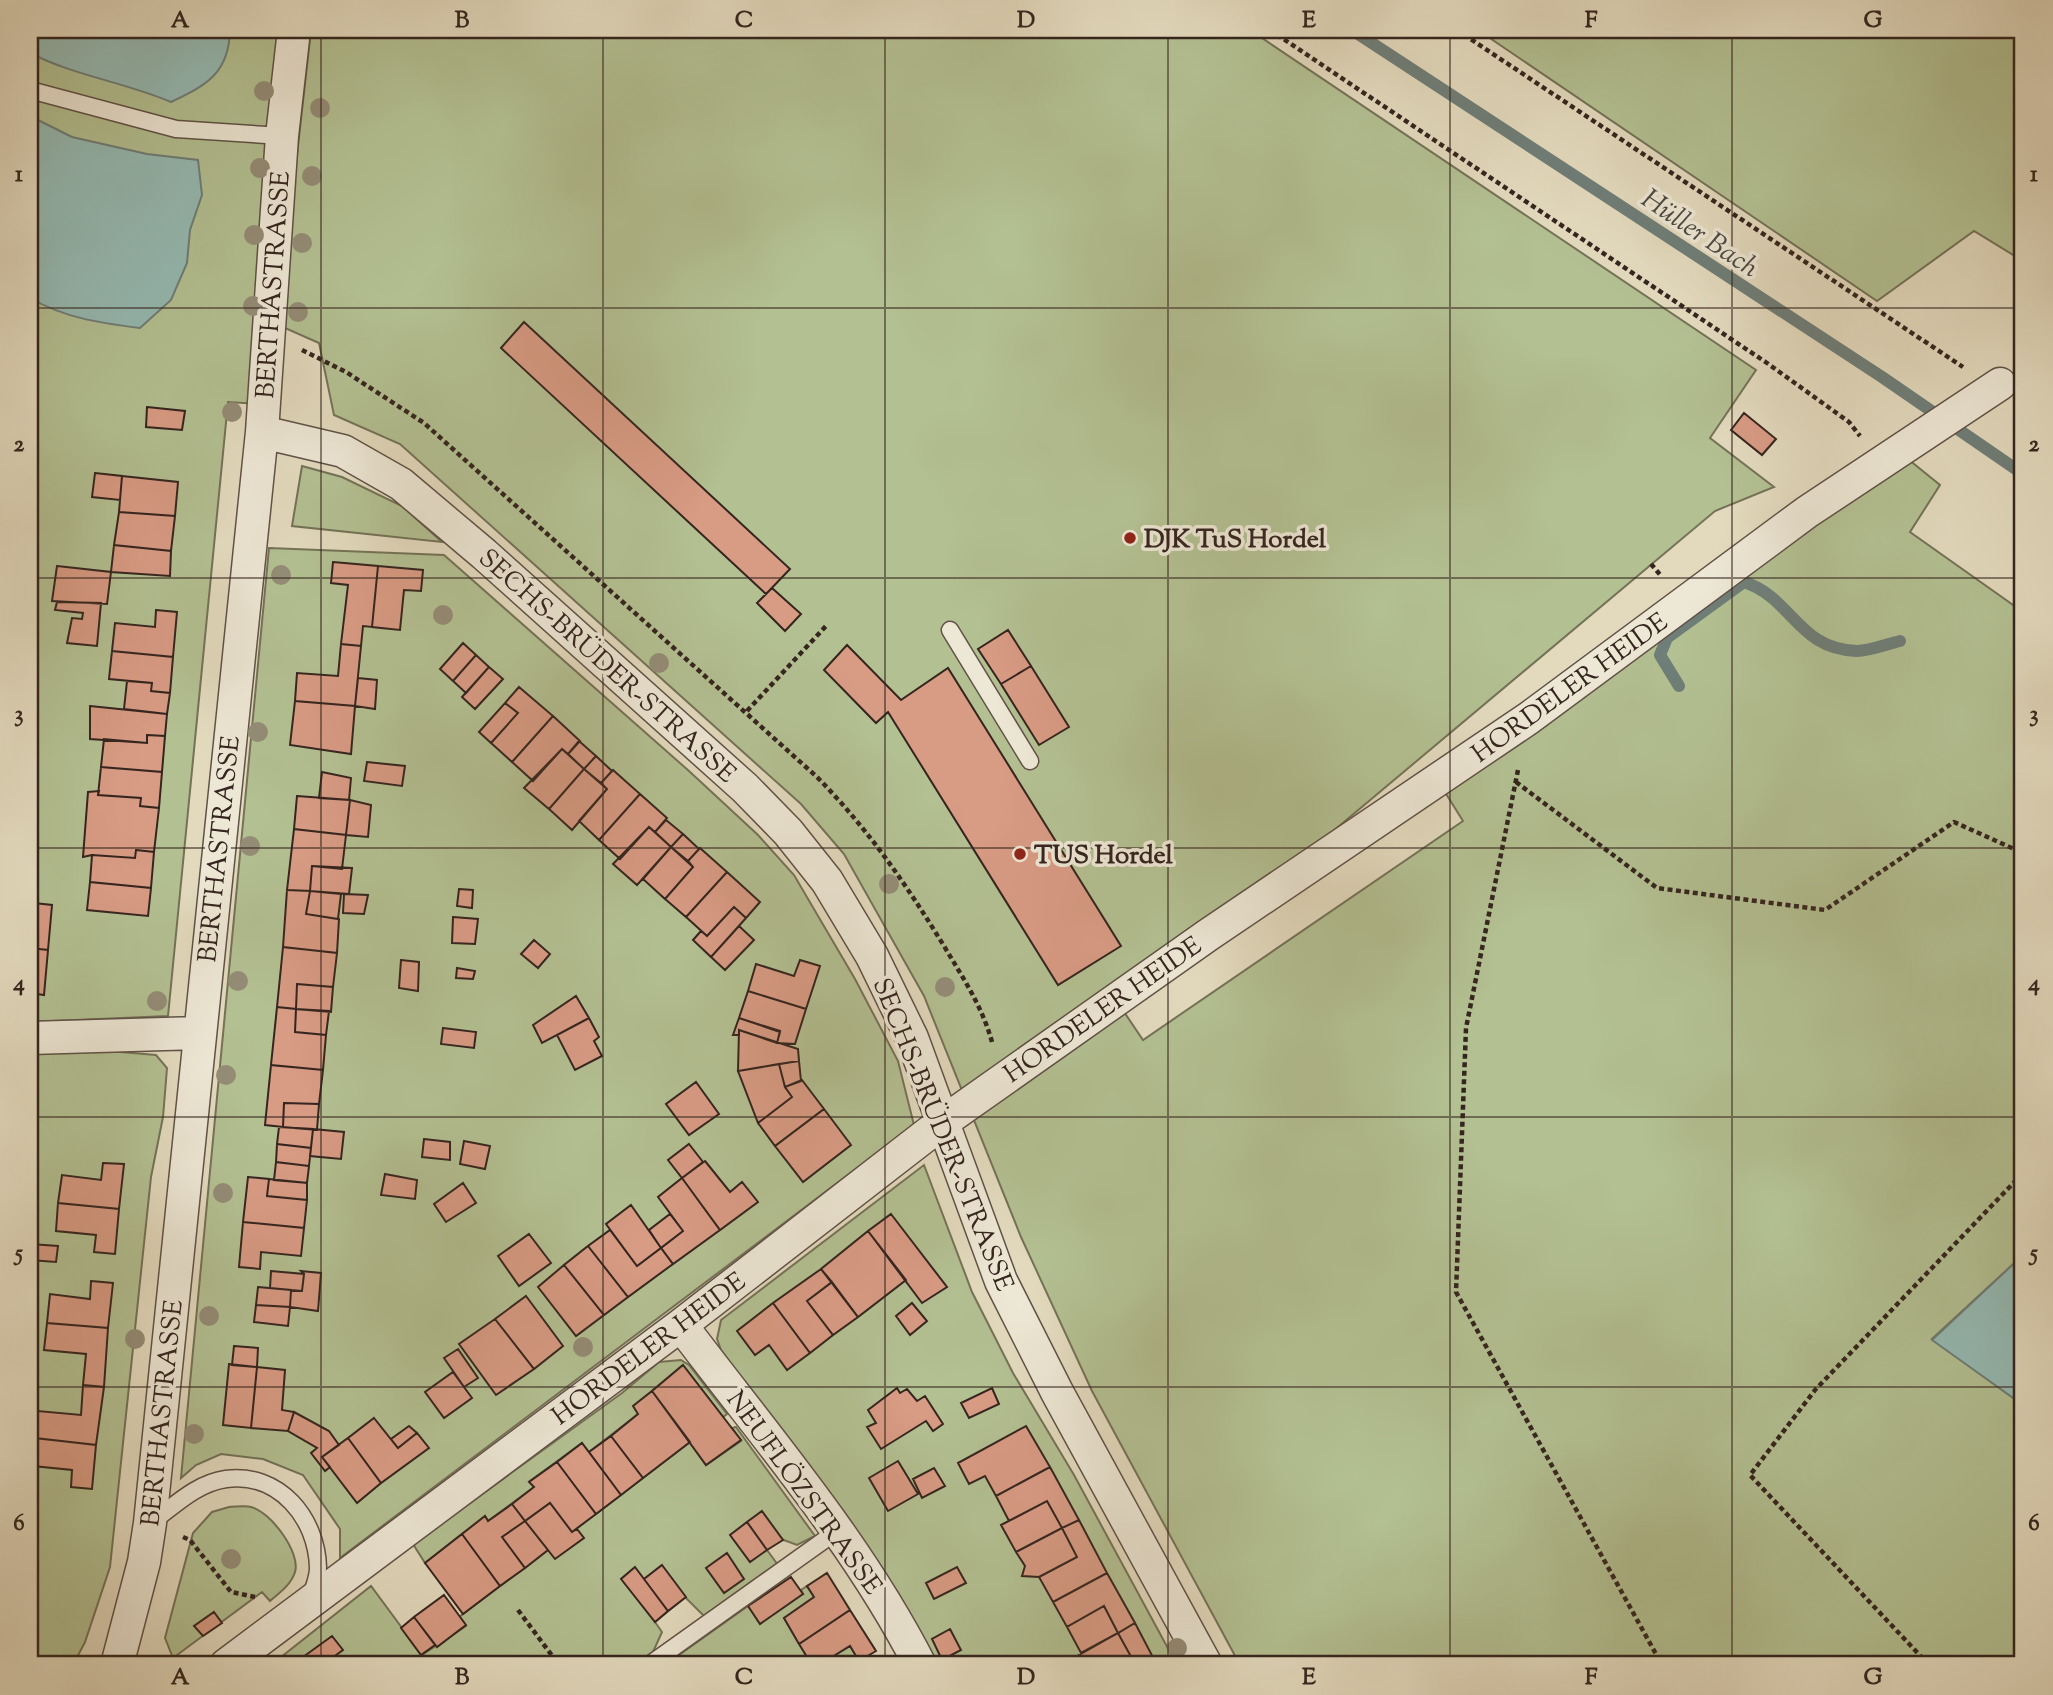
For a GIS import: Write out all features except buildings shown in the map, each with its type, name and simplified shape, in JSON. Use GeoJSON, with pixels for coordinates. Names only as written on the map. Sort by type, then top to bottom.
{"type":"FeatureCollection","features":[{"type":"Feature","properties":{"kind":"street","name":"BERTHASTRASSE"},"geometry":{"type":"LineString","coordinates":[[117,1665],[144,1562],[150,1523],[198,1033],[262,432],[282,136],[294,30]]}},
{"type":"Feature","properties":{"kind":"street","name":"HORDELER HEIDE"},"geometry":{"type":"LineString","coordinates":[[226,1665],[681,1325],[943,1122],[1208,935],[1529,718],[1807,512],[1883,449],[1997,386]]}},
{"type":"Feature","properties":{"kind":"street","name":"SECHS-BRÜDER-STRASSE"},"geometry":{"type":"LineString","coordinates":[[262,432],[343,451],[401,484],[484,554],[745,788],[788,832],[827,881],[866,945],[912,1038],[982,1238],[1001,1281],[1057,1392],[1206,1665]]}},
{"type":"Feature","properties":{"kind":"street"},"geometry":{"type":"LineString","coordinates":[[30,1038],[198,1033]]}},
{"type":"Feature","properties":{"kind":"street","name":"NEUFLÖZSTRASSE"},"geometry":{"type":"LineString","coordinates":[[681,1325],[837,1531],[892,1612],[920,1665]]}},
{"type":"Feature","properties":{"kind":"lane"},"geometry":{"type":"LineString","coordinates":[[30,90],[176,129],[282,136]]}},
{"type":"Feature","properties":{"kind":"lane"},"geometry":{"type":"LineString","coordinates":[[950,630],[1030,761]]}},
{"type":"Feature","properties":{"kind":"lane"},"geometry":{"type":"LineString","coordinates":[[150,1523],[197,1489],[226,1479],[253,1479],[282,1492],[306,1517],[316,1548],[318,1571],[309,1602]]}},
{"type":"Feature","properties":{"kind":"lane"},"geometry":{"type":"LineString","coordinates":[[649,1665],[837,1531]]}},
{"type":"Feature","properties":{"kind":"path"},"geometry":{"type":"LineString","coordinates":[[1270,30],[1767,363],[1883,449]]}},
{"type":"Feature","properties":{"kind":"path"},"geometry":{"type":"LineString","coordinates":[[1457,30],[1997,386]]}},
{"type":"Feature","properties":{"kind":"path"},"geometry":{"type":"LineString","coordinates":[[268,332],[346,372],[424,423],[747,711],[861,822],[896,872],[983,1012],[1002,1080]]}},
{"type":"Feature","properties":{"kind":"path"},"geometry":{"type":"LineString","coordinates":[[747,711],[826,626]]}},
{"type":"Feature","properties":{"kind":"path"},"geometry":{"type":"LineString","coordinates":[[1529,718],[1466,1028],[1456,1292],[1662,1665]]}},
{"type":"Feature","properties":{"kind":"path"},"geometry":{"type":"LineString","coordinates":[[1516,782],[1657,888],[1825,910],[1954,822],[2023,853]]}},
{"type":"Feature","properties":{"kind":"path"},"geometry":{"type":"LineString","coordinates":[[1929,1665],[1750,1475],[1815,1390],[2023,1173]]}},
{"type":"Feature","properties":{"kind":"path"},"geometry":{"type":"LineString","coordinates":[[150,1523],[190,1540],[231,1592],[254,1598],[263,1592],[283,1622]]}},
{"type":"Feature","properties":{"kind":"path"},"geometry":{"type":"LineString","coordinates":[[518,1610],[559,1665]]}},
{"type":"Feature","properties":{"kind":"green space"},"geometry":{"type":"Polygon","coordinates":[[[30,30],[292,30],[260,404],[228,402],[168,1016],[30,1022],[30,30]]]}},
{"type":"Feature","properties":{"kind":"green space"},"geometry":{"type":"Polygon","coordinates":[[[311,30],[1250,30],[1756,370],[1710,438],[1774,487],[1715,511],[1258,894],[1021,1047],[1003,1078],[1116,1000],[1143,1040],[1463,821],[1438,781],[1898,451],[1940,485],[1910,532],[2023,612],[2023,1255],[1932,1339],[2023,1405],[2023,1665],[1240,1665],[1092,1391],[1021,1237],[924,996],[844,854],[801,804],[400,444],[334,415],[319,343],[278,325],[311,30]]]}},
{"type":"Feature","properties":{"kind":"green space"},"geometry":{"type":"Polygon","coordinates":[[[1478,30],[2023,30],[2023,261],[1974,231],[1877,301],[1478,30]]]}},
{"type":"Feature","properties":{"kind":"green space"},"geometry":{"type":"Polygon","coordinates":[[[302,466],[342,477],[402,506],[442,542],[292,526],[302,466]]]}},
{"type":"Feature","properties":{"kind":"green space"},"geometry":{"type":"Polygon","coordinates":[[[269,548],[444,555],[689,771],[758,835],[794,875],[855,979],[898,1061],[914,1125],[340,1558],[340,1529],[303,1475],[263,1459],[221,1454],[196,1465],[181,1478],[269,548]]]}},
{"type":"Feature","properties":{"kind":"green space"},"geometry":{"type":"Polygon","coordinates":[[[73,1048],[156,1055],[167,1068],[163,1117],[151,1177],[110,1567],[85,1642],[73,1665],[34,1665],[30,1659],[30,1050],[73,1048]]]}},
{"type":"Feature","properties":{"kind":"green space"},"geometry":{"type":"Polygon","coordinates":[[[924,1165],[972,1292],[1013,1373],[1074,1475],[1177,1665],[937,1665],[897,1591],[721,1350],[717,1339],[721,1320],[924,1165]]]}},
{"type":"Feature","properties":{"kind":"green space"},"geometry":{"type":"Polygon","coordinates":[[[681,1360],[689,1365],[727,1414],[723,1417],[683,1365],[652,1391],[638,1414],[589,1452],[582,1443],[530,1481],[534,1487],[488,1521],[485,1516],[425,1563],[413,1544],[622,1393],[659,1362],[681,1360]]]}},
{"type":"Feature","properties":{"kind":"green space"},"geometry":{"type":"Polygon","coordinates":[[[736,1427],[815,1536],[797,1545],[781,1539],[767,1550],[778,1565],[704,1616],[685,1597],[655,1622],[662,1632],[653,1652],[633,1665],[318,1665],[320,1646],[307,1655],[301,1665],[271,1665],[371,1586],[422,1655],[466,1626],[459,1617],[690,1442],[706,1465],[741,1441],[732,1428],[736,1427]]]}},
{"type":"Feature","properties":{"kind":"green space"},"geometry":{"type":"Polygon","coordinates":[[[229,1507],[251,1507],[267,1517],[289,1544],[296,1564],[295,1572],[288,1585],[270,1601],[262,1592],[173,1658],[165,1638],[193,1533],[212,1512],[229,1507]]]}},
{"type":"Feature","properties":{"kind":"green space"},"geometry":{"type":"Polygon","coordinates":[[[807,1586],[814,1597],[784,1618],[812,1665],[665,1665],[748,1606],[803,1594],[801,1590],[807,1586]]]}},
{"type":"Feature","properties":{"kind":"green space"},"geometry":{"type":"Polygon","coordinates":[[[850,1646],[859,1661],[850,1665],[819,1665],[850,1646]]]}},
{"type":"Feature","properties":{"kind":"water"},"geometry":{"type":"Polygon","coordinates":[[[30,30],[230,30],[225,57],[214,76],[195,90],[171,102],[64,68],[30,53],[30,30]]]}},
{"type":"Feature","properties":{"kind":"water"},"geometry":{"type":"Polygon","coordinates":[[[30,116],[72,137],[147,154],[198,160],[202,195],[190,230],[187,263],[171,300],[140,328],[70,315],[30,298],[30,116]]]}},
{"type":"Feature","properties":{"kind":"water"},"geometry":{"type":"Polygon","coordinates":[[[2023,1255],[2023,1405],[1932,1340],[2023,1255]]]}},
{"type":"Feature","properties":{"kind":"waterway","name":"Hüller Bach"},"geometry":{"type":"LineString","coordinates":[[1352,30],[1882,377],[2023,474]]}},
{"type":"Feature","properties":{"kind":"waterway"},"geometry":{"type":"LineString","coordinates":[[1679,686],[1660,655],[1667,638],[1744,582],[1774,599],[1808,633],[1821,642],[1837,648],[1862,651],[1900,641]]}},
{"type":"Feature","properties":{"kind":"place","name":"DJK TuS Hordel"},"geometry":{"type":"Point","coordinates":[1130,538]}},
{"type":"Feature","properties":{"kind":"place","name":"TUS Hordel"},"geometry":{"type":"Point","coordinates":[1020,854]}}]}
